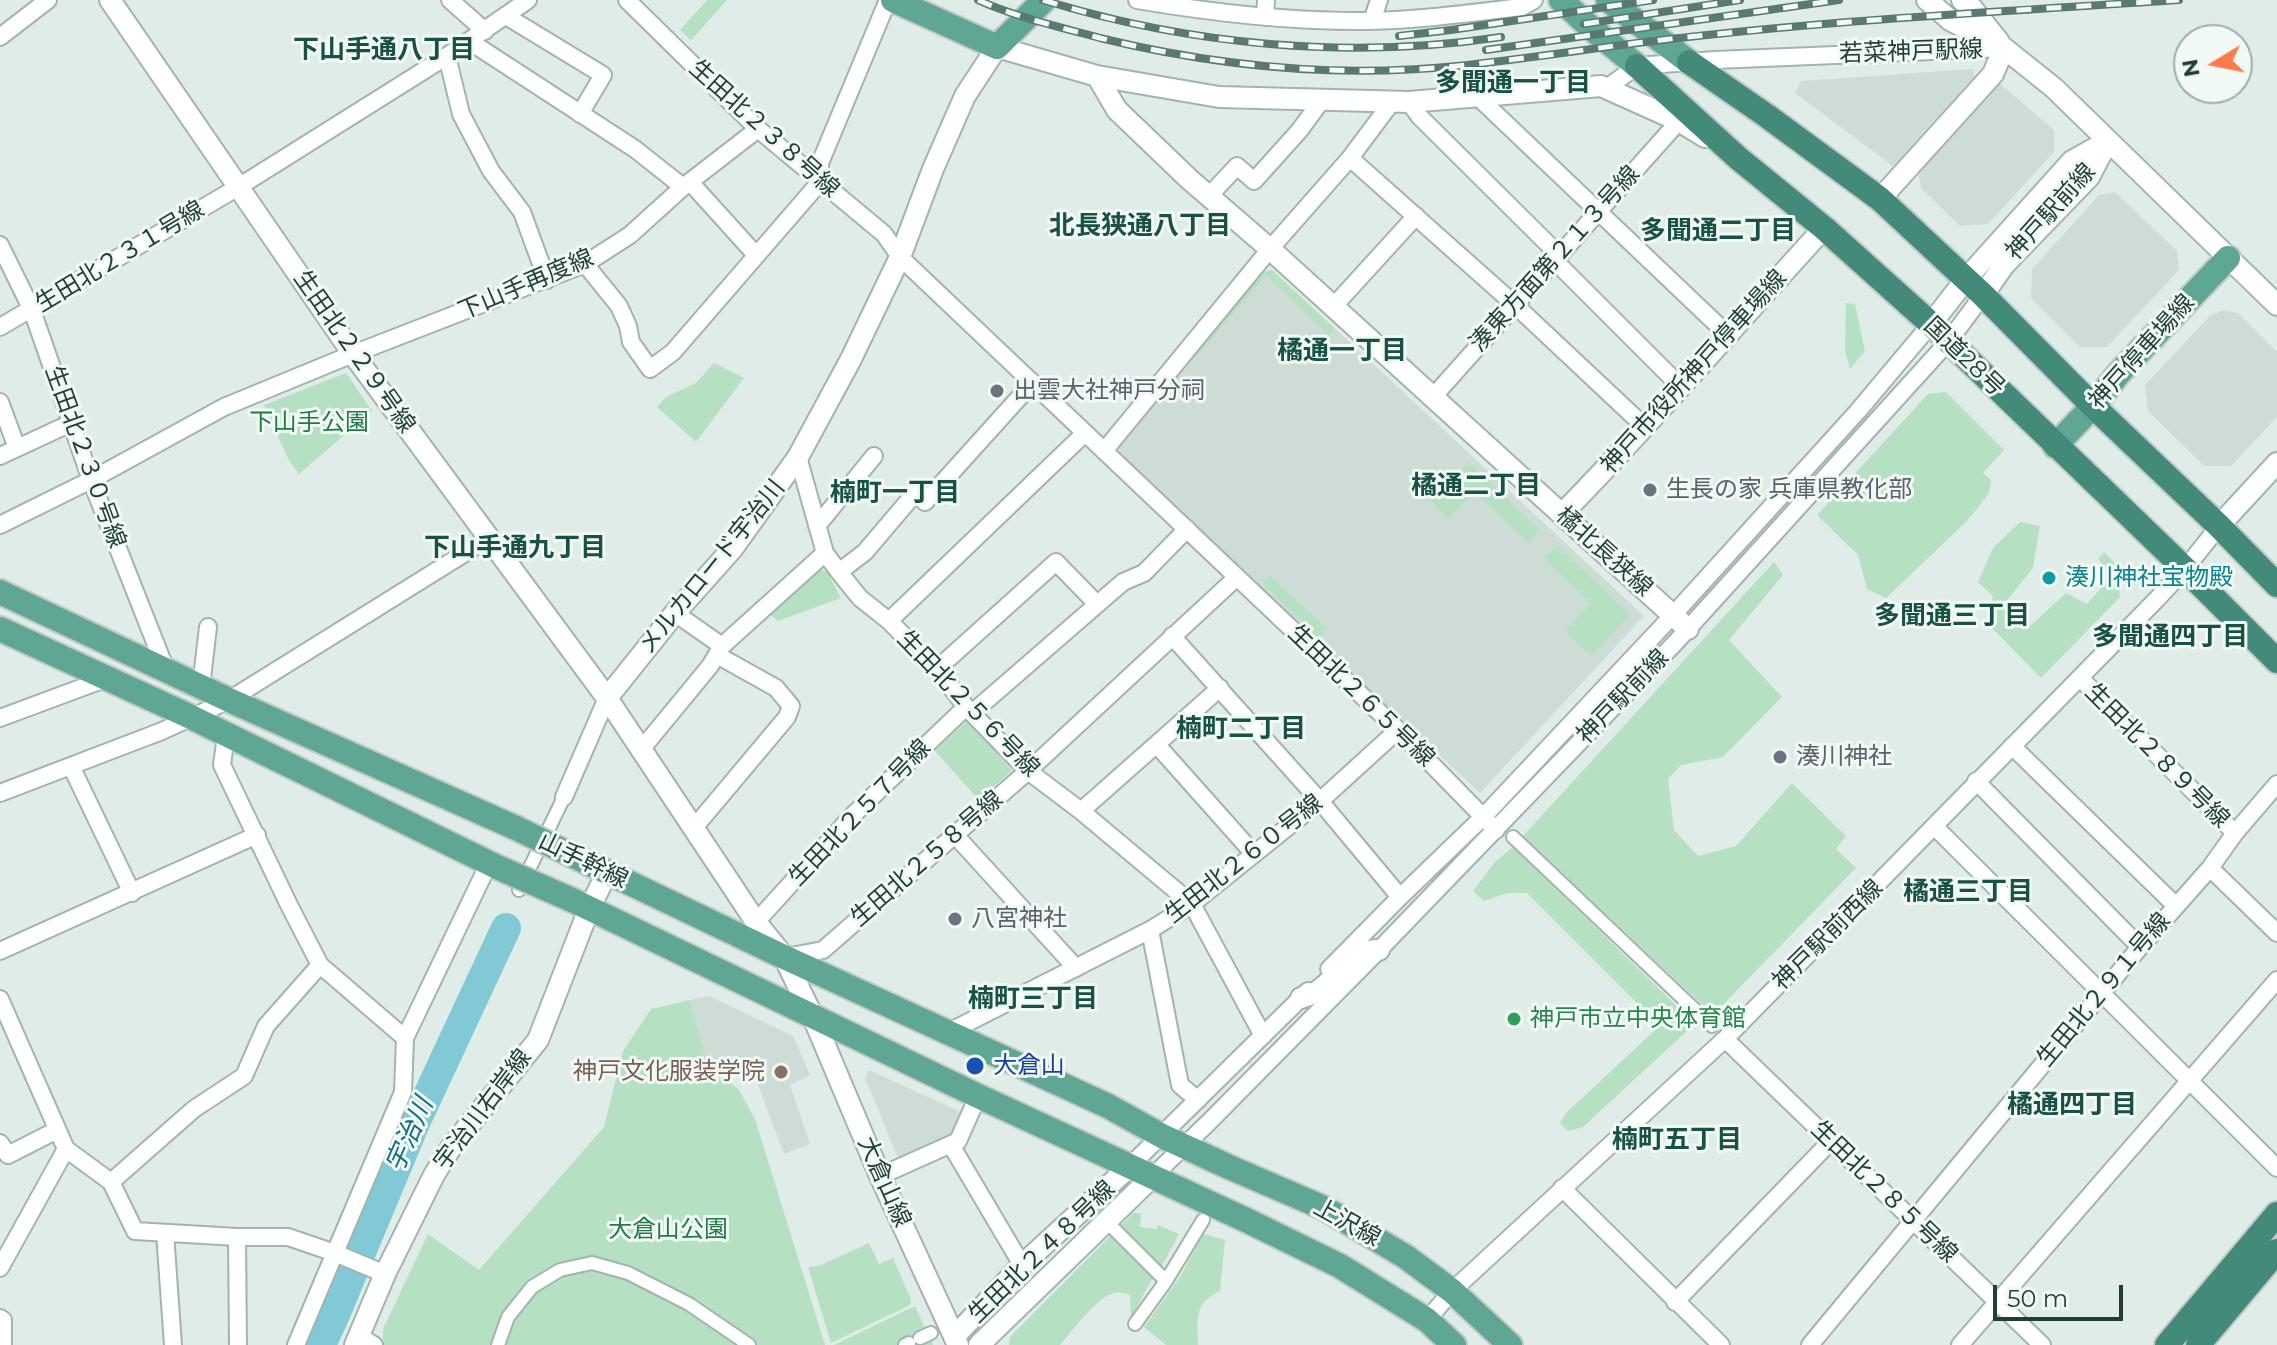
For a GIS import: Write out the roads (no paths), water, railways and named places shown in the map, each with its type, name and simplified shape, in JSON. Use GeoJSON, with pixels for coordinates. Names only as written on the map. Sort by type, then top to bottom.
{"type":"FeatureCollection","features":[{"type":"Feature","properties":{"kind":"highway"},"geometry":{"type":"LineString","coordinates":[[1689,62],[1880,199],[1974,287],[2277,585]]}},
{"type":"Feature","properties":{"kind":"highway","name":"国道28号"},"geometry":{"type":"LineString","coordinates":[[1637,66],[1738,158],[1824,228],[1939,333],[2277,661]]}},
{"type":"Feature","properties":{"kind":"highway"},"geometry":{"type":"LineString","coordinates":[[2167,1345],[2277,1214]]}},
{"type":"Feature","properties":{"kind":"highway"},"geometry":{"type":"LineString","coordinates":[[2198,1345],[2277,1251]]}},
{"type":"Feature","properties":{"kind":"main road"},"geometry":{"type":"LineString","coordinates":[[891,0],[997,47],[1044,0]]}},
{"type":"Feature","properties":{"kind":"main road"},"geometry":{"type":"LineString","coordinates":[[1561,0],[1637,66]]}},
{"type":"Feature","properties":{"kind":"main road"},"geometry":{"type":"LineString","coordinates":[[1608,0],[1689,62]]}},
{"type":"Feature","properties":{"kind":"main road","name":"神戸停車場線"},"geometry":{"type":"LineString","coordinates":[[2055,446],[2228,258]]}},
{"type":"Feature","properties":{"kind":"main road","name":"山手幹線"},"geometry":{"type":"LineString","coordinates":[[0,592],[229,700],[516,828],[784,957],[1108,1106],[1162,1136]]}},
{"type":"Feature","properties":{"kind":"main road","name":"山手幹線"},"geometry":{"type":"LineString","coordinates":[[0,629],[191,717],[493,865],[1152,1177]]}},
{"type":"Feature","properties":{"kind":"main road","name":"上沢線"},"geometry":{"type":"LineString","coordinates":[[1162,1136],[1324,1208],[1406,1257],[1452,1291],[1510,1345]]}},
{"type":"Feature","properties":{"kind":"main road","name":"上沢線"},"geometry":{"type":"LineString","coordinates":[[1152,1177],[1340,1266],[1427,1320],[1454,1345]]}},
{"type":"Feature","properties":{"kind":"street"},"geometry":{"type":"LineString","coordinates":[[3,28],[48,0]]}},
{"type":"Feature","properties":{"kind":"street","name":"生田北２２９号線"},"geometry":{"type":"LineString","coordinates":[[110,0],[353,354],[607,698]]}},
{"type":"Feature","properties":{"kind":"street"},"geometry":{"type":"LineString","coordinates":[[450,0],[485,31]]}},
{"type":"Feature","properties":{"kind":"street","name":"生田北２３１号線"},"geometry":{"type":"LineString","coordinates":[[0,327],[240,186],[447,56],[528,0]]}},
{"type":"Feature","properties":{"kind":"street"},"geometry":{"type":"LineString","coordinates":[[585,264],[619,306],[631,342],[650,369],[673,352],[820,182],[820,163],[891,0]]}},
{"type":"Feature","properties":{"kind":"street"},"geometry":{"type":"LineString","coordinates":[[1137,0],[1206,12],[1266,8],[1320,21],[1372,21],[1522,7],[1534,0]]}},
{"type":"Feature","properties":{"kind":"street"},"geometry":{"type":"LineString","coordinates":[[1372,21],[1379,0]]}},
{"type":"Feature","properties":{"kind":"street"},"geometry":{"type":"LineString","coordinates":[[1927,0],[1950,20],[2004,48]]}},
{"type":"Feature","properties":{"kind":"street"},"geometry":{"type":"LineString","coordinates":[[1962,0],[2004,48]]}},
{"type":"Feature","properties":{"kind":"street","name":"生田北２３８号線"},"geometry":{"type":"LineString","coordinates":[[629,1],[758,129],[884,234],[900,257],[1085,433]]}},
{"type":"Feature","properties":{"kind":"street"},"geometry":{"type":"LineString","coordinates":[[506,16],[603,75],[580,114]]}},
{"type":"Feature","properties":{"kind":"street"},"geometry":{"type":"LineString","coordinates":[[469,41],[687,184],[756,255]]}},
{"type":"Feature","properties":{"kind":"street"},"geometry":{"type":"LineString","coordinates":[[997,47],[1097,76],[1219,97],[1401,102],[1608,87],[1679,121],[1738,158]]}},
{"type":"Feature","properties":{"kind":"street","name":"メルカロード宇治川"},"geometry":{"type":"LineString","coordinates":[[607,698],[675,613],[733,548],[798,457],[851,359],[900,257],[965,96],[997,47]]}},
{"type":"Feature","properties":{"kind":"street"},"geometry":{"type":"LineString","coordinates":[[1880,199],[1993,74],[2004,48]]}},
{"type":"Feature","properties":{"kind":"street","name":"若菜神戸駅線"},"geometry":{"type":"LineString","coordinates":[[1637,66],[2004,48],[2054,88],[2272,300]]}},
{"type":"Feature","properties":{"kind":"street"},"geometry":{"type":"LineString","coordinates":[[447,56],[461,114],[491,171],[522,212],[547,280]]}},
{"type":"Feature","properties":{"kind":"street"},"geometry":{"type":"LineString","coordinates":[[1608,87],[1637,66]]}},
{"type":"Feature","properties":{"kind":"street","name":"橘北長狭線"},"geometry":{"type":"LineString","coordinates":[[1097,76],[1117,110],[1681,622]]}},
{"type":"Feature","properties":{"kind":"street"},"geometry":{"type":"LineString","coordinates":[[1478,97],[1727,334]]}},
{"type":"Feature","properties":{"kind":"street"},"geometry":{"type":"LineString","coordinates":[[1209,196],[1237,166],[1254,181],[1322,100]]}},
{"type":"Feature","properties":{"kind":"street"},"geometry":{"type":"LineString","coordinates":[[1104,451],[1270,249],[1401,102]]}},
{"type":"Feature","properties":{"kind":"street"},"geometry":{"type":"LineString","coordinates":[[1401,102],[1420,117],[1680,386]]}},
{"type":"Feature","properties":{"kind":"street","name":"湊東方面第２１３号線"},"geometry":{"type":"LineString","coordinates":[[1433,397],[1679,121]]}},
{"type":"Feature","properties":{"kind":"street","name":"下山手再度線"},"geometry":{"type":"LineString","coordinates":[[0,525],[91,480],[224,407],[585,264],[630,235],[687,184],[758,129]]}},
{"type":"Feature","properties":{"kind":"street","name":"神戸駅前線"},"geometry":{"type":"LineString","coordinates":[[1152,1177],[1496,830],[1939,333],[2072,161],[2108,141]]}},
{"type":"Feature","properties":{"kind":"street"},"geometry":{"type":"LineString","coordinates":[[1350,158],[1514,304],[1645,427]]}},
{"type":"Feature","properties":{"kind":"street"},"geometry":{"type":"LineString","coordinates":[[1333,307],[1416,216]]}},
{"type":"Feature","properties":{"kind":"street","name":"神戸市役所神戸停車場線"},"geometry":{"type":"LineString","coordinates":[[1562,514],[1645,427],[1824,228]]}},
{"type":"Feature","properties":{"kind":"street","name":"生田北２３０号線"},"geometry":{"type":"LineString","coordinates":[[0,245],[32,310],[91,480],[166,670]]}},
{"type":"Feature","properties":{"kind":"street","name":"神戸駅前線"},"geometry":{"type":"LineString","coordinates":[[1129,1167],[1681,622],[1858,411],[1939,333]]}},
{"type":"Feature","properties":{"kind":"street"},"geometry":{"type":"LineString","coordinates":[[839,572],[865,552],[920,497],[1026,390],[1030,380]]}},
{"type":"Feature","properties":{"kind":"street"},"geometry":{"type":"LineString","coordinates":[[0,402],[17,448]]}},
{"type":"Feature","properties":{"kind":"street"},"geometry":{"type":"LineString","coordinates":[[0,456],[71,423]]}},
{"type":"Feature","properties":{"kind":"street"},"geometry":{"type":"LineString","coordinates":[[889,621],[1085,433]]}},
{"type":"Feature","properties":{"kind":"street","name":"生田北２６５号線"},"geometry":{"type":"LineString","coordinates":[[1085,433],[1398,730],[1496,830]]}},
{"type":"Feature","properties":{"kind":"street"},"geometry":{"type":"LineString","coordinates":[[817,526],[874,456]]}},
{"type":"Feature","properties":{"kind":"street","name":"生田北２５６号線"},"geometry":{"type":"LineString","coordinates":[[798,457],[825,553],[839,572],[860,598],[889,621],[937,669],[969,710],[1028,771],[1192,904],[1263,1036]]}},
{"type":"Feature","properties":{"kind":"street","name":"神戸駅前西線"},"geometry":{"type":"LineString","coordinates":[[1427,1320],[1452,1291],[1725,1039],[2185,569],[2219,526],[2277,463]]}},
{"type":"Feature","properties":{"kind":"street","name":"生田北２５７号線"},"geometry":{"type":"LineString","coordinates":[[756,922],[854,814],[969,710],[1123,582],[1144,573],[1187,529]]}},
{"type":"Feature","properties":{"kind":"street"},"geometry":{"type":"LineString","coordinates":[[0,793],[162,731],[229,700],[489,538]]}},
{"type":"Feature","properties":{"kind":"street"},"geometry":{"type":"LineString","coordinates":[[640,751],[719,651],[825,553]]}},
{"type":"Feature","properties":{"kind":"street"},"geometry":{"type":"LineString","coordinates":[[937,669],[1056,562],[1097,604]]}},
{"type":"Feature","properties":{"kind":"street","name":"生田北２５８号線"},"geometry":{"type":"LineString","coordinates":[[784,957],[823,950],[1028,771],[1237,577]]}},
{"type":"Feature","properties":{"kind":"street"},"geometry":{"type":"LineString","coordinates":[[675,613],[719,651],[776,688],[791,706],[787,717],[693,829]]}},
{"type":"Feature","properties":{"kind":"street"},"geometry":{"type":"LineString","coordinates":[[201,687],[208,627]]}},
{"type":"Feature","properties":{"kind":"street"},"geometry":{"type":"LineString","coordinates":[[1172,636],[1320,801],[1400,897]]}},
{"type":"Feature","properties":{"kind":"street","name":"生田北２８９号線"},"geometry":{"type":"LineString","coordinates":[[2080,678],[2235,833]]}},
{"type":"Feature","properties":{"kind":"street"},"geometry":{"type":"LineString","coordinates":[[0,718],[105,679]]}},
{"type":"Feature","properties":{"kind":"street"},"geometry":{"type":"LineString","coordinates":[[1081,811],[1220,688]]}},
{"type":"Feature","properties":{"kind":"street"},"geometry":{"type":"LineString","coordinates":[[607,698],[756,922],[784,957],[813,1017]]}},
{"type":"Feature","properties":{"kind":"street"},"geometry":{"type":"LineString","coordinates":[[519,890],[607,698]]}},
{"type":"Feature","properties":{"kind":"street","name":"生田北２６０号線"},"geometry":{"type":"LineString","coordinates":[[947,1033],[1150,930],[1192,904],[1320,801],[1398,730]]}},
{"type":"Feature","properties":{"kind":"street"},"geometry":{"type":"LineString","coordinates":[[226,735],[222,765],[320,965],[405,1038]]}},
{"type":"Feature","properties":{"kind":"street"},"geometry":{"type":"LineString","coordinates":[[1157,745],[1254,854]]}},
{"type":"Feature","properties":{"kind":"street"},"geometry":{"type":"LineString","coordinates":[[2012,746],[2175,905]]}},
{"type":"Feature","properties":{"kind":"street"},"geometry":{"type":"LineString","coordinates":[[71,766],[132,893]]}},
{"type":"Feature","properties":{"kind":"street"},"geometry":{"type":"LineString","coordinates":[[1976,781],[2140,947]]}},
{"type":"Feature","properties":{"kind":"street","name":"生田北２９１号線"},"geometry":{"type":"LineString","coordinates":[[1810,1345],[2277,784]]}},
{"type":"Feature","properties":{"kind":"street"},"geometry":{"type":"LineString","coordinates":[[1935,827],[2277,1168]]}},
{"type":"Feature","properties":{"kind":"street"},"geometry":{"type":"LineString","coordinates":[[0,951],[257,835]]}},
{"type":"Feature","properties":{"kind":"street"},"geometry":{"type":"LineString","coordinates":[[955,835],[1076,968]]}},
{"type":"Feature","properties":{"kind":"street"},"geometry":{"type":"LineString","coordinates":[[1513,837],[1712,1026]]}},
{"type":"Feature","properties":{"kind":"street"},"geometry":{"type":"LineString","coordinates":[[296,1345],[338,1254],[403,1092],[405,1038],[493,865]]}},
{"type":"Feature","properties":{"kind":"street"},"geometry":{"type":"LineString","coordinates":[[2210,868],[2277,933]]}},
{"type":"Feature","properties":{"kind":"street","name":"宇治川右岸線"},"geometry":{"type":"LineString","coordinates":[[363,1342],[376,1270],[452,1146],[538,1040],[581,905],[598,869]]}},
{"type":"Feature","properties":{"kind":"street"},"geometry":{"type":"LineString","coordinates":[[1150,930],[1180,1085],[1198,1100]]}},
{"type":"Feature","properties":{"kind":"street"},"geometry":{"type":"LineString","coordinates":[[1301,998],[1318,992],[1359,954],[1379,950]]}},
{"type":"Feature","properties":{"kind":"street"},"geometry":{"type":"LineString","coordinates":[[111,1182],[194,1109],[244,1076],[266,1026],[320,965]]}},
{"type":"Feature","properties":{"kind":"street"},"geometry":{"type":"LineString","coordinates":[[1960,1345],[2277,980]]}},
{"type":"Feature","properties":{"kind":"street"},"geometry":{"type":"LineString","coordinates":[[0,999],[66,1149],[111,1182],[135,1231],[288,1237],[376,1270]]}},
{"type":"Feature","properties":{"kind":"street","name":"大倉山線"},"geometry":{"type":"LineString","coordinates":[[813,1017],[880,1176],[956,1341]]}},
{"type":"Feature","properties":{"kind":"street","name":"生田北２８５号線"},"geometry":{"type":"LineString","coordinates":[[1725,1039],[2042,1345]]}},
{"type":"Feature","properties":{"kind":"street"},"geometry":{"type":"LineString","coordinates":[[880,1176],[958,1141],[978,1096]]}},
{"type":"Feature","properties":{"kind":"street"},"geometry":{"type":"LineString","coordinates":[[0,1143],[8,1155],[57,1130]]}},
{"type":"Feature","properties":{"kind":"street"},"geometry":{"type":"LineString","coordinates":[[1675,1302],[1832,1140]]}},
{"type":"Feature","properties":{"kind":"street"},"geometry":{"type":"LineString","coordinates":[[951,1145],[1022,1265]]}},
{"type":"Feature","properties":{"kind":"street"},"geometry":{"type":"LineString","coordinates":[[1,1266],[66,1149]]}},
{"type":"Feature","properties":{"kind":"street","name":"生田北２４８号線"},"geometry":{"type":"LineString","coordinates":[[956,1341],[1022,1265],[1129,1167]]}},
{"type":"Feature","properties":{"kind":"street","name":"生田北２４８号線"},"geometry":{"type":"LineString","coordinates":[[979,1345],[1152,1177]]}},
{"type":"Feature","properties":{"kind":"street"},"geometry":{"type":"LineString","coordinates":[[1562,1188],[1721,1345]]}},
{"type":"Feature","properties":{"kind":"street"},"geometry":{"type":"LineString","coordinates":[[1135,1324],[1166,1281],[1203,1220]]}},
{"type":"Feature","properties":{"kind":"street"},"geometry":{"type":"LineString","coordinates":[[1114,1229],[1166,1281]]}},
{"type":"Feature","properties":{"kind":"street"},"geometry":{"type":"LineString","coordinates":[[165,1233],[173,1345]]}},
{"type":"Feature","properties":{"kind":"street"},"geometry":{"type":"LineString","coordinates":[[237,1237],[238,1345]]}},
{"type":"Feature","properties":{"kind":"street"},"geometry":{"type":"LineString","coordinates":[[498,1345],[508,1317],[532,1287],[560,1270],[592,1263],[628,1273],[689,1304],[749,1345]]}},
{"type":"Feature","properties":{"kind":"street"},"geometry":{"type":"LineString","coordinates":[[0,1318],[3,1320],[3,1345]]}},
{"type":"Feature","properties":{"kind":"waterway","name":"宇治川"},"geometry":{"type":"LineString","coordinates":[[321,1345],[415,1123],[506,928]]}},
{"type":"Feature","properties":{"kind":"railway"},"geometry":{"type":"LineString","coordinates":[[978,0],[1022,17],[1143,48],[1277,67],[1367,71],[1457,66],[1774,28],[2179,0]]}},
{"type":"Feature","properties":{"kind":"railway"},"geometry":{"type":"LineString","coordinates":[[1043,0],[1155,28],[1270,44],[1386,47],[1501,37]]}},
{"type":"Feature","properties":{"kind":"railway"},"geometry":{"type":"LineString","coordinates":[[1399,36],[1653,0]]}},
{"type":"Feature","properties":{"kind":"railway"},"geometry":{"type":"LineString","coordinates":[[1584,24],[1740,0]]}},
{"type":"Feature","properties":{"kind":"railway"},"geometry":{"type":"LineString","coordinates":[[1486,50],[1839,0]]}},
{"type":"Feature","properties":{"kind":"place","name":"出雲大社神戸分祠"},"geometry":{"type":"Point","coordinates":[997,391]}},
{"type":"Feature","properties":{"kind":"place","name":"生長の家 兵庫県教化部"},"geometry":{"type":"Point","coordinates":[1650,490]}},
{"type":"Feature","properties":{"kind":"place","name":"湊川神社宝物殿"},"geometry":{"type":"Point","coordinates":[2049,578]}},
{"type":"Feature","properties":{"kind":"place","name":"湊川神社"},"geometry":{"type":"Point","coordinates":[1780,757]}},
{"type":"Feature","properties":{"kind":"place","name":"八宮神社"},"geometry":{"type":"Point","coordinates":[955,919]}},
{"type":"Feature","properties":{"kind":"place","name":"神戸市立中央体育館"},"geometry":{"type":"Point","coordinates":[1514,1019]}},
{"type":"Feature","properties":{"kind":"place","name":"大倉山"},"geometry":{"type":"Point","coordinates":[975,1066]}},
{"type":"Feature","properties":{"kind":"place","name":"神戸文化服装学院"},"geometry":{"type":"Point","coordinates":[781,1072]}},
{"type":"Feature","properties":{"kind":"district","name":"下山手通八丁目"},"geometry":{"type":"Point","coordinates":[384,50]}},
{"type":"Feature","properties":{"kind":"district","name":"多聞通一丁目"},"geometry":{"type":"Point","coordinates":[1513,83]}},
{"type":"Feature","properties":{"kind":"district","name":"北長狭通八丁目"},"geometry":{"type":"Point","coordinates":[1140,226]}},
{"type":"Feature","properties":{"kind":"district","name":"多聞通二丁目"},"geometry":{"type":"Point","coordinates":[1718,231]}},
{"type":"Feature","properties":{"kind":"district","name":"橘通一丁目"},"geometry":{"type":"Point","coordinates":[1342,351]}},
{"type":"Feature","properties":{"kind":"district","name":"橘通二丁目"},"geometry":{"type":"Point","coordinates":[1476,486]}},
{"type":"Feature","properties":{"kind":"district","name":"楠町一丁目"},"geometry":{"type":"Point","coordinates":[895,493]}},
{"type":"Feature","properties":{"kind":"district","name":"下山手通九丁目"},"geometry":{"type":"Point","coordinates":[515,548]}},
{"type":"Feature","properties":{"kind":"district","name":"多聞通三丁目"},"geometry":{"type":"Point","coordinates":[1952,616]}},
{"type":"Feature","properties":{"kind":"district","name":"多聞通四丁目"},"geometry":{"type":"Point","coordinates":[2170,637]}},
{"type":"Feature","properties":{"kind":"district","name":"楠町二丁目"},"geometry":{"type":"Point","coordinates":[1241,729]}},
{"type":"Feature","properties":{"kind":"district","name":"橘通三丁目"},"geometry":{"type":"Point","coordinates":[1968,892]}},
{"type":"Feature","properties":{"kind":"district","name":"楠町三丁目"},"geometry":{"type":"Point","coordinates":[1033,999]}},
{"type":"Feature","properties":{"kind":"district","name":"橘通四丁目"},"geometry":{"type":"Point","coordinates":[2072,1105]}},
{"type":"Feature","properties":{"kind":"district","name":"楠町五丁目"},"geometry":{"type":"Point","coordinates":[1677,1140]}},
{"type":"Feature","properties":{"kind":"park label","name":"下山手公園"},"geometry":{"type":"Point","coordinates":[309,423]}},
{"type":"Feature","properties":{"kind":"park label","name":"大倉山公園"},"geometry":{"type":"Point","coordinates":[668,1230]}}]}
